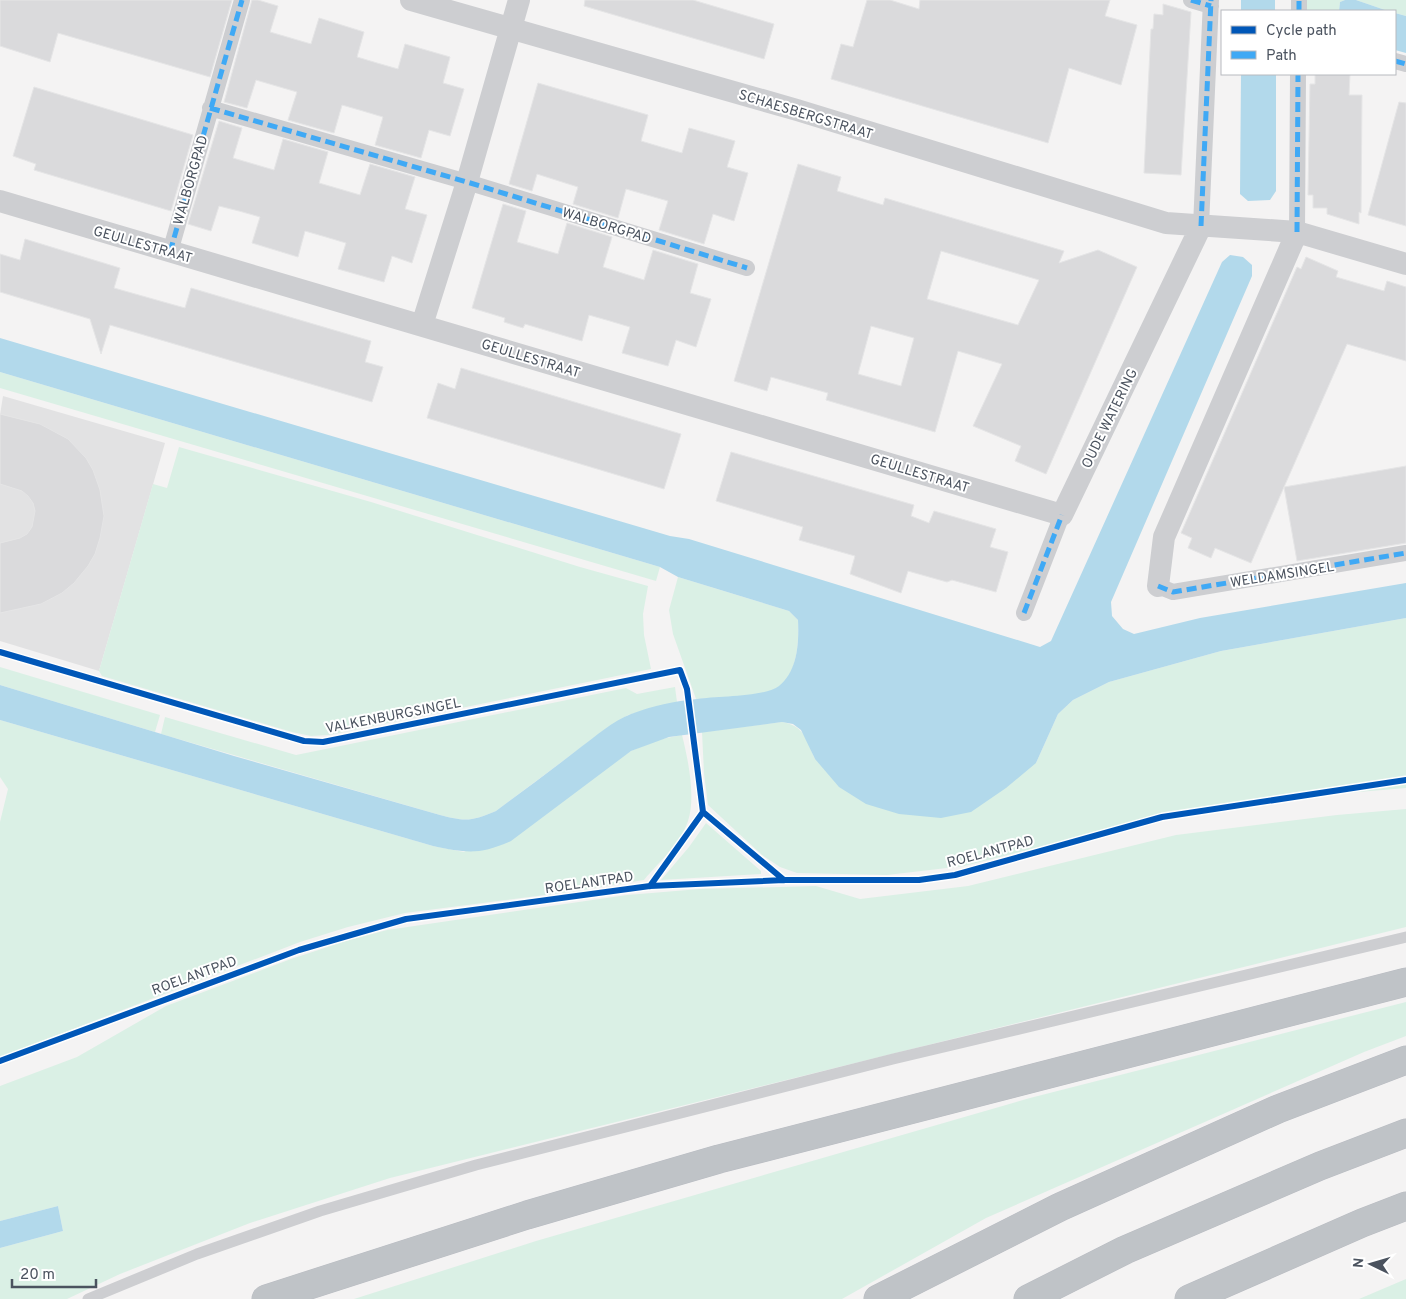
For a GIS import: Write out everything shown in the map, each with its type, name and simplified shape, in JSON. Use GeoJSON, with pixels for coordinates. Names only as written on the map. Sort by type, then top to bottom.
{"type":"FeatureCollection","features":[{"type":"Feature","properties":{"kind":"highway"},"geometry":{"type":"LineString","coordinates":[[247,1299],[277,1295],[527,1215],[719,1159],[1406,982]]}},
{"type":"Feature","properties":{"kind":"highway"},"geometry":{"type":"LineString","coordinates":[[878,1299],[1060,1207],[1278,1109],[1406,1060]]}},
{"type":"Feature","properties":{"kind":"highway"},"geometry":{"type":"LineString","coordinates":[[1028,1299],[1125,1250],[1320,1166],[1406,1134]]}},
{"type":"Feature","properties":{"kind":"highway"},"geometry":{"type":"LineString","coordinates":[[1189,1299],[1362,1223],[1406,1206]]}},
{"type":"Feature","properties":{"kind":"street","name":"WALBORGPAD"},"geometry":{"type":"LineString","coordinates":[[170,252],[242,0]]}},
{"type":"Feature","properties":{"kind":"street","name":"SCHAESBERGSTRAAT"},"geometry":{"type":"LineString","coordinates":[[411,0],[797,110],[1166,223],[1201,226]]}},
{"type":"Feature","properties":{"kind":"street"},"geometry":{"type":"LineString","coordinates":[[422,326],[467,182],[519,0]]}},
{"type":"Feature","properties":{"kind":"street"},"geometry":{"type":"LineString","coordinates":[[1191,0],[1211,3]]}},
{"type":"Feature","properties":{"kind":"street","name":"OUDE WATERING"},"geometry":{"type":"LineString","coordinates":[[1024,613],[1062,515],[1201,226],[1211,3]]}},
{"type":"Feature","properties":{"kind":"street"},"geometry":{"type":"LineString","coordinates":[[1158,586],[1164,537],[1296,232],[1298,75]]}},
{"type":"Feature","properties":{"kind":"street","name":"WALBORGPAD"},"geometry":{"type":"LineString","coordinates":[[210,108],[467,182],[748,268]]}},
{"type":"Feature","properties":{"kind":"street","name":"GEULLESTRAAT"},"geometry":{"type":"LineString","coordinates":[[0,201],[1062,515]]}},
{"type":"Feature","properties":{"kind":"street"},"geometry":{"type":"LineString","coordinates":[[1201,226],[1296,232],[1406,264]]}},
{"type":"Feature","properties":{"kind":"street","name":"WELDAMSINGEL"},"geometry":{"type":"LineString","coordinates":[[1158,586],[1173,592],[1406,553]]}},
{"type":"Feature","properties":{"kind":"lane"},"geometry":{"type":"LineString","coordinates":[[88,1299],[197,1254],[320,1211],[476,1165],[902,1056],[1406,937]]}},
{"type":"Feature","properties":{"kind":"shaded area"},"geometry":{"type":"Polygon","coordinates":[[[3,396],[165,443],[99,671],[0,641],[0,415],[3,396]]]}},
{"type":"Feature","properties":{"kind":"green space"},"geometry":{"type":"Polygon","coordinates":[[[1305,0],[1345,0],[1340,2],[1339,10],[1305,10],[1305,0]]]}},
{"type":"Feature","properties":{"kind":"green space"},"geometry":{"type":"Polygon","coordinates":[[[1356,0],[1406,0],[1406,16],[1396,13],[1396,10],[1385,10],[1356,0]]]}},
{"type":"Feature","properties":{"kind":"green space"},"geometry":{"type":"Polygon","coordinates":[[[0,372],[660,567],[656,581],[0,388],[0,372]]]}},
{"type":"Feature","properties":{"kind":"green space"},"geometry":{"type":"Polygon","coordinates":[[[179,447],[371,502],[580,567],[648,586],[643,614],[644,635],[651,669],[329,735],[311,736],[102,676],[99,671],[153,484],[167,488],[179,447]]]}},
{"type":"Feature","properties":{"kind":"green space"},"geometry":{"type":"Polygon","coordinates":[[[678,577],[789,611],[798,620],[798,637],[796,657],[784,682],[777,688],[760,694],[696,699],[673,634],[669,610],[678,577]]]}},
{"type":"Feature","properties":{"kind":"green space"},"geometry":{"type":"Polygon","coordinates":[[[1406,618],[1406,788],[1335,794],[1173,814],[964,866],[887,875],[797,873],[780,867],[762,855],[708,805],[702,732],[782,722],[800,730],[807,740],[815,759],[1036,763],[1058,714],[1073,700],[1109,682],[1221,651],[1406,618]]]}},
{"type":"Feature","properties":{"kind":"green space"},"geometry":{"type":"Polygon","coordinates":[[[0,667],[160,715],[155,732],[0,685],[0,667]]]}},
{"type":"Feature","properties":{"kind":"green space"},"geometry":{"type":"Polygon","coordinates":[[[675,687],[677,702],[628,715],[607,728],[496,811],[469,819],[456,819],[440,815],[161,734],[165,717],[296,755],[626,688],[637,694],[675,687]]]}},
{"type":"Feature","properties":{"kind":"green space"},"geometry":{"type":"Polygon","coordinates":[[[0,720],[433,846],[464,852],[631,751],[656,740],[682,735],[690,778],[690,811],[685,829],[680,837],[644,880],[576,891],[405,913],[348,927],[300,942],[0,1057],[0,822],[8,789],[0,777],[0,720]]]}},
{"type":"Feature","properties":{"kind":"green space"},"geometry":{"type":"Polygon","coordinates":[[[1406,809],[1406,927],[390,1178],[250,1223],[120,1274],[67,1299],[0,1299],[0,1248],[63,1231],[58,1206],[0,1221],[0,1086],[77,1057],[166,1006],[291,959],[387,930],[627,895],[700,889],[816,886],[860,899],[968,886],[1176,835],[1337,815],[1406,809]]]}},
{"type":"Feature","properties":{"kind":"green space"},"geometry":{"type":"Polygon","coordinates":[[[706,823],[761,871],[761,874],[661,880],[689,847],[706,823]]]}},
{"type":"Feature","properties":{"kind":"green space"},"geometry":{"type":"Polygon","coordinates":[[[1406,1002],[1406,1036],[1364,1052],[986,1218],[842,1299],[354,1299],[536,1241],[1030,1098],[1406,1002]]]}},
{"type":"Feature","properties":{"kind":"green space"},"geometry":{"type":"Polygon","coordinates":[[[1406,1279],[1406,1299],[1359,1299],[1406,1279]]]}},
{"type":"Feature","properties":{"kind":"water"},"geometry":{"type":"Polygon","coordinates":[[[1241,0],[1275,0],[1275,10],[1241,10],[1241,0]]]}},
{"type":"Feature","properties":{"kind":"water"},"geometry":{"type":"Polygon","coordinates":[[[1356,0],[1385,10],[1339,10],[1340,2],[1356,0]]]}},
{"type":"Feature","properties":{"kind":"water"},"geometry":{"type":"Polygon","coordinates":[[[1396,13],[1406,16],[1406,53],[1396,50],[1396,13]]]}},
{"type":"Feature","properties":{"kind":"water"},"geometry":{"type":"Polygon","coordinates":[[[1241,75],[1276,75],[1276,191],[1270,200],[1248,201],[1240,194],[1241,75]]]}},
{"type":"Feature","properties":{"kind":"water"},"geometry":{"type":"Polygon","coordinates":[[[1230,255],[1243,257],[1252,265],[1252,276],[1111,602],[1112,616],[1123,629],[1134,634],[1200,618],[1406,583],[1406,618],[1221,651],[1109,682],[1073,700],[1058,714],[1036,763],[1006,788],[971,812],[941,818],[899,814],[866,804],[839,787],[815,759],[801,730],[793,724],[782,722],[669,737],[631,751],[511,841],[481,851],[464,851],[433,846],[0,720],[0,685],[234,756],[440,815],[456,819],[469,819],[496,811],[605,729],[631,714],[672,703],[752,694],[772,690],[779,686],[785,680],[794,664],[798,620],[789,611],[678,577],[660,567],[0,372],[0,338],[670,536],[689,539],[1040,647],[1051,641],[1222,262],[1230,255]]]}},
{"type":"Feature","properties":{"kind":"water"},"geometry":{"type":"Polygon","coordinates":[[[58,1206],[63,1231],[0,1248],[0,1221],[58,1206]]]}},
{"type":"Feature","properties":{"kind":"building"},"geometry":{"type":"Polygon","coordinates":[[[0,0],[232,0],[210,77],[58,33],[50,62],[0,46],[0,0]]]}},
{"type":"Feature","properties":{"kind":"building"},"geometry":{"type":"Polygon","coordinates":[[[252,0],[278,6],[270,32],[311,44],[319,18],[364,32],[357,57],[377,63],[398,69],[405,44],[450,57],[443,83],[464,89],[450,136],[429,130],[421,158],[375,145],[383,117],[342,105],[334,133],[288,120],[297,92],[256,80],[247,108],[224,102],[252,0]]]}},
{"type":"Feature","properties":{"kind":"building"},"geometry":{"type":"Polygon","coordinates":[[[585,0],[693,0],[774,24],[764,59],[584,6],[585,0]]]}},
{"type":"Feature","properties":{"kind":"building"},"geometry":{"type":"Polygon","coordinates":[[[867,0],[890,0],[919,9],[920,0],[1110,0],[1105,16],[1137,25],[1121,85],[1069,68],[1048,143],[831,79],[841,44],[853,47],[867,0]]]}},
{"type":"Feature","properties":{"kind":"building"},"geometry":{"type":"Polygon","coordinates":[[[1163,4],[1191,12],[1181,175],[1144,173],[1151,29],[1153,29],[1154,14],[1163,15],[1163,4]]]}},
{"type":"Feature","properties":{"kind":"building"},"geometry":{"type":"Polygon","coordinates":[[[1315,75],[1350,75],[1349,95],[1362,95],[1361,213],[1359,212],[1359,224],[1327,214],[1327,208],[1313,208],[1313,195],[1308,195],[1310,84],[1315,84],[1315,75]]]}},
{"type":"Feature","properties":{"kind":"building"},"geometry":{"type":"Polygon","coordinates":[[[538,83],[648,115],[641,141],[661,147],[682,153],[689,128],[735,141],[727,167],[748,173],[734,221],[713,214],[704,244],[659,230],[668,201],[626,189],[618,218],[573,204],[578,187],[537,174],[532,191],[509,184],[538,83]]]}},
{"type":"Feature","properties":{"kind":"building"},"geometry":{"type":"Polygon","coordinates":[[[34,87],[193,135],[171,211],[34,170],[36,164],[13,156],[34,87]]]}},
{"type":"Feature","properties":{"kind":"building"},"geometry":{"type":"Polygon","coordinates":[[[1399,102],[1406,103],[1406,226],[1368,215],[1399,102]]]}},
{"type":"Feature","properties":{"kind":"building"},"geometry":{"type":"Polygon","coordinates":[[[219,121],[242,128],[233,158],[274,170],[283,139],[328,152],[319,183],[360,195],[370,164],[415,177],[405,209],[427,215],[412,263],[392,256],[384,282],[338,269],[346,243],[326,237],[305,231],[298,257],[252,243],[260,217],[219,206],[211,231],[188,224],[219,121]]]}},
{"type":"Feature","properties":{"kind":"building"},"geometry":{"type":"Polygon","coordinates":[[[798,164],[841,177],[837,191],[883,205],[885,198],[1064,251],[1059,263],[1098,250],[1137,267],[1046,474],[1015,461],[1021,446],[973,426],[1002,364],[958,351],[935,432],[826,400],[828,393],[771,377],[767,391],[734,381],[798,164]],[[941,251],[927,299],[1018,325],[1039,280],[941,251]],[[871,326],[858,374],[901,386],[914,338],[871,326]]]}},
{"type":"Feature","properties":{"kind":"building"},"geometry":{"type":"Polygon","coordinates":[[[503,204],[526,211],[517,242],[558,254],[567,223],[612,237],[603,267],[644,280],[653,250],[698,264],[690,293],[711,299],[696,347],[676,340],[668,366],[622,353],[630,327],[610,321],[589,315],[582,341],[525,324],[523,328],[504,322],[505,318],[472,308],[503,204]]]}},
{"type":"Feature","properties":{"kind":"building"},"geometry":{"type":"Polygon","coordinates":[[[25,239],[120,268],[114,288],[185,308],[191,288],[371,341],[365,362],[383,367],[372,402],[110,325],[101,354],[90,319],[0,292],[0,254],[20,260],[25,239]]]}},
{"type":"Feature","properties":{"kind":"building"},"geometry":{"type":"Polygon","coordinates":[[[1306,257],[1338,271],[1336,277],[1384,291],[1387,281],[1406,287],[1406,361],[1347,344],[1251,563],[1215,548],[1211,558],[1188,548],[1192,538],[1181,533],[1297,267],[1301,269],[1306,257]]]}},
{"type":"Feature","properties":{"kind":"building"},"geometry":{"type":"Polygon","coordinates":[[[461,368],[681,434],[664,489],[427,418],[438,383],[455,389],[461,368]]]}},
{"type":"Feature","properties":{"kind":"building"},"geometry":{"type":"Polygon","coordinates":[[[0,414],[40,424],[68,439],[86,458],[93,470],[100,490],[104,516],[95,554],[74,583],[62,593],[41,604],[0,613],[0,543],[20,538],[27,534],[32,527],[35,511],[33,503],[22,491],[0,484],[0,414]]]}},
{"type":"Feature","properties":{"kind":"building"},"geometry":{"type":"Polygon","coordinates":[[[731,452],[914,505],[911,516],[929,523],[934,511],[996,529],[990,547],[1008,552],[996,592],[952,580],[947,582],[908,571],[901,593],[850,574],[855,556],[799,540],[803,527],[716,501],[731,452]]]}},
{"type":"Feature","properties":{"kind":"building"},"geometry":{"type":"Polygon","coordinates":[[[1406,466],[1406,543],[1297,561],[1284,487],[1406,466]]]}},
{"type":"Feature","properties":{"kind":"marked path"},"geometry":{"type":"LineString","coordinates":[[170,252],[242,0]]}},
{"type":"Feature","properties":{"kind":"marked path"},"geometry":{"type":"LineString","coordinates":[[1191,0],[1211,6]]}},
{"type":"Feature","properties":{"kind":"marked path"},"geometry":{"type":"LineString","coordinates":[[1201,226],[1211,0]]}},
{"type":"Feature","properties":{"kind":"marked path"},"geometry":{"type":"LineString","coordinates":[[1299,0],[1299,10]]}},
{"type":"Feature","properties":{"kind":"marked path"},"geometry":{"type":"LineString","coordinates":[[1396,61],[1406,64]]}},
{"type":"Feature","properties":{"kind":"marked path"},"geometry":{"type":"LineString","coordinates":[[1297,232],[1298,75]]}},
{"type":"Feature","properties":{"kind":"marked path"},"geometry":{"type":"LineString","coordinates":[[210,108],[467,182],[747,268]]}},
{"type":"Feature","properties":{"kind":"marked path"},"geometry":{"type":"LineString","coordinates":[[1024,613],[1062,515]]}},
{"type":"Feature","properties":{"kind":"marked path"},"geometry":{"type":"LineString","coordinates":[[1158,586],[1173,592],[1406,553]]}},
{"type":"Feature","properties":{"kind":"cycle path","name":"VALKENBURGSINGEL"},"geometry":{"type":"LineString","coordinates":[[0,652],[304,741],[323,742],[680,670],[687,689],[703,812],[784,880]]}},
{"type":"Feature","properties":{"kind":"cycle path","name":"ROELANTPAD"},"geometry":{"type":"LineString","coordinates":[[0,1061],[299,950],[406,919],[650,886],[784,880],[919,880],[955,875],[1162,817],[1406,780]]}},
{"type":"Feature","properties":{"kind":"cycle path"},"geometry":{"type":"LineString","coordinates":[[650,886],[703,812]]}}]}
